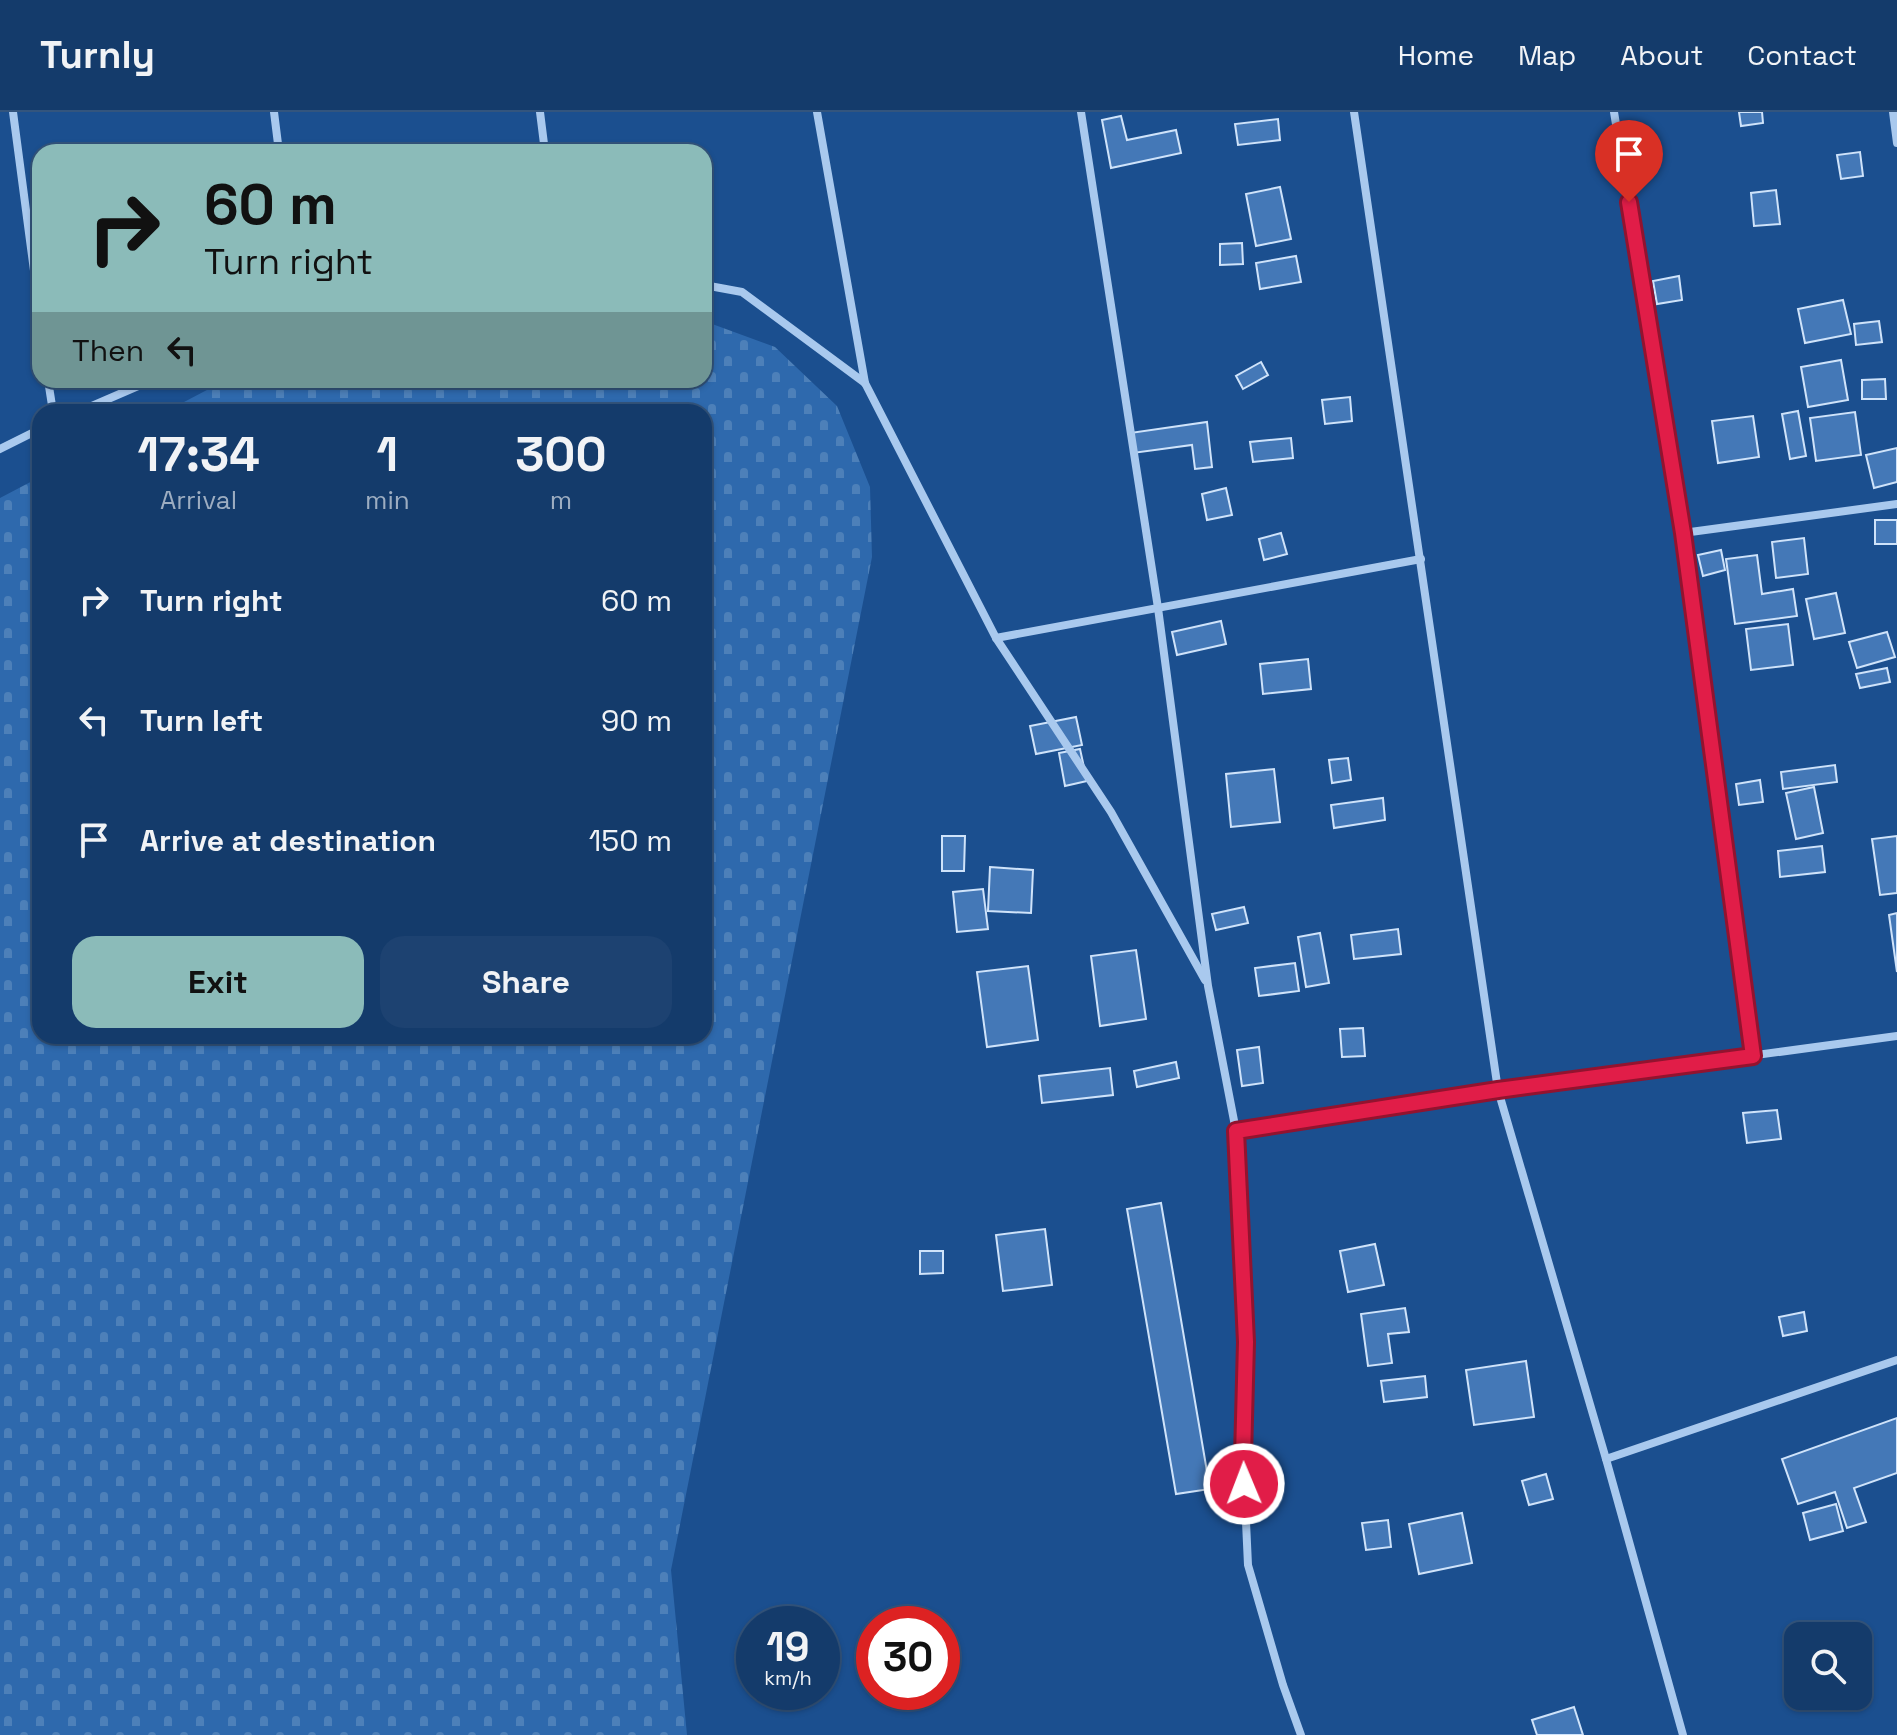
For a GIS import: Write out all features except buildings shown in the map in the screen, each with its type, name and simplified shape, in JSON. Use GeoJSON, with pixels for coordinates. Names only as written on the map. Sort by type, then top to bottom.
{"type":"FeatureCollection","features":[{"type":"Feature","properties":{"kind":"street"},"geometry":{"type":"LineString","coordinates":[[13,112],[32,256]]}},
{"type":"Feature","properties":{"kind":"street"},"geometry":{"type":"LineString","coordinates":[[274,112],[278,144]]}},
{"type":"Feature","properties":{"kind":"street"},"geometry":{"type":"LineString","coordinates":[[540,112],[544,144]]}},
{"type":"Feature","properties":{"kind":"street"},"geometry":{"type":"LineString","coordinates":[[818,112],[865,383],[996,638],[1111,812],[1208,986]]}},
{"type":"Feature","properties":{"kind":"street"},"geometry":{"type":"LineString","coordinates":[[1081,112],[1158,608],[1208,986],[1236,1131],[1246,1342],[1243,1457],[1248,1565],[1301,1735]]}},
{"type":"Feature","properties":{"kind":"street"},"geometry":{"type":"LineString","coordinates":[[1354,112],[1498,1090],[1683,1735]]}},
{"type":"Feature","properties":{"kind":"street"},"geometry":{"type":"LineString","coordinates":[[1614,112],[1683,533],[1753,1056]]}},
{"type":"Feature","properties":{"kind":"street"},"geometry":{"type":"LineString","coordinates":[[1893,112],[1897,143]]}},
{"type":"Feature","properties":{"kind":"street"},"geometry":{"type":"LineString","coordinates":[[712,286],[742,292],[865,383]]}},
{"type":"Feature","properties":{"kind":"street"},"geometry":{"type":"LineString","coordinates":[[96,404],[134,388]]}},
{"type":"Feature","properties":{"kind":"street"},"geometry":{"type":"LineString","coordinates":[[0,449],[32,433]]}},
{"type":"Feature","properties":{"kind":"street"},"geometry":{"type":"LineString","coordinates":[[1683,533],[1897,504]]}},
{"type":"Feature","properties":{"kind":"street"},"geometry":{"type":"LineString","coordinates":[[996,638],[1421,559]]}},
{"type":"Feature","properties":{"kind":"street"},"geometry":{"type":"LineString","coordinates":[[1236,1131],[1498,1090],[1897,1036]]}},
{"type":"Feature","properties":{"kind":"street"},"geometry":{"type":"LineString","coordinates":[[1606,1459],[1897,1360]]}},
{"type":"Feature","properties":{"kind":"green space"},"geometry":{"type":"Polygon","coordinates":[[[712,324],[775,347],[837,406],[870,487],[872,557],[671,1570],[687,1735],[0,1735],[0,498],[32,481],[32,1044],[712,1044],[712,404],[180,404],[211,388],[712,388],[712,324]]]}},
{"type":"Feature","properties":{"kind":"route"},"geometry":{"type":"LineString","coordinates":[[1244,1484],[1246,1342],[1236,1131],[1498,1090],[1753,1056],[1683,533],[1629,202]]}}]}
